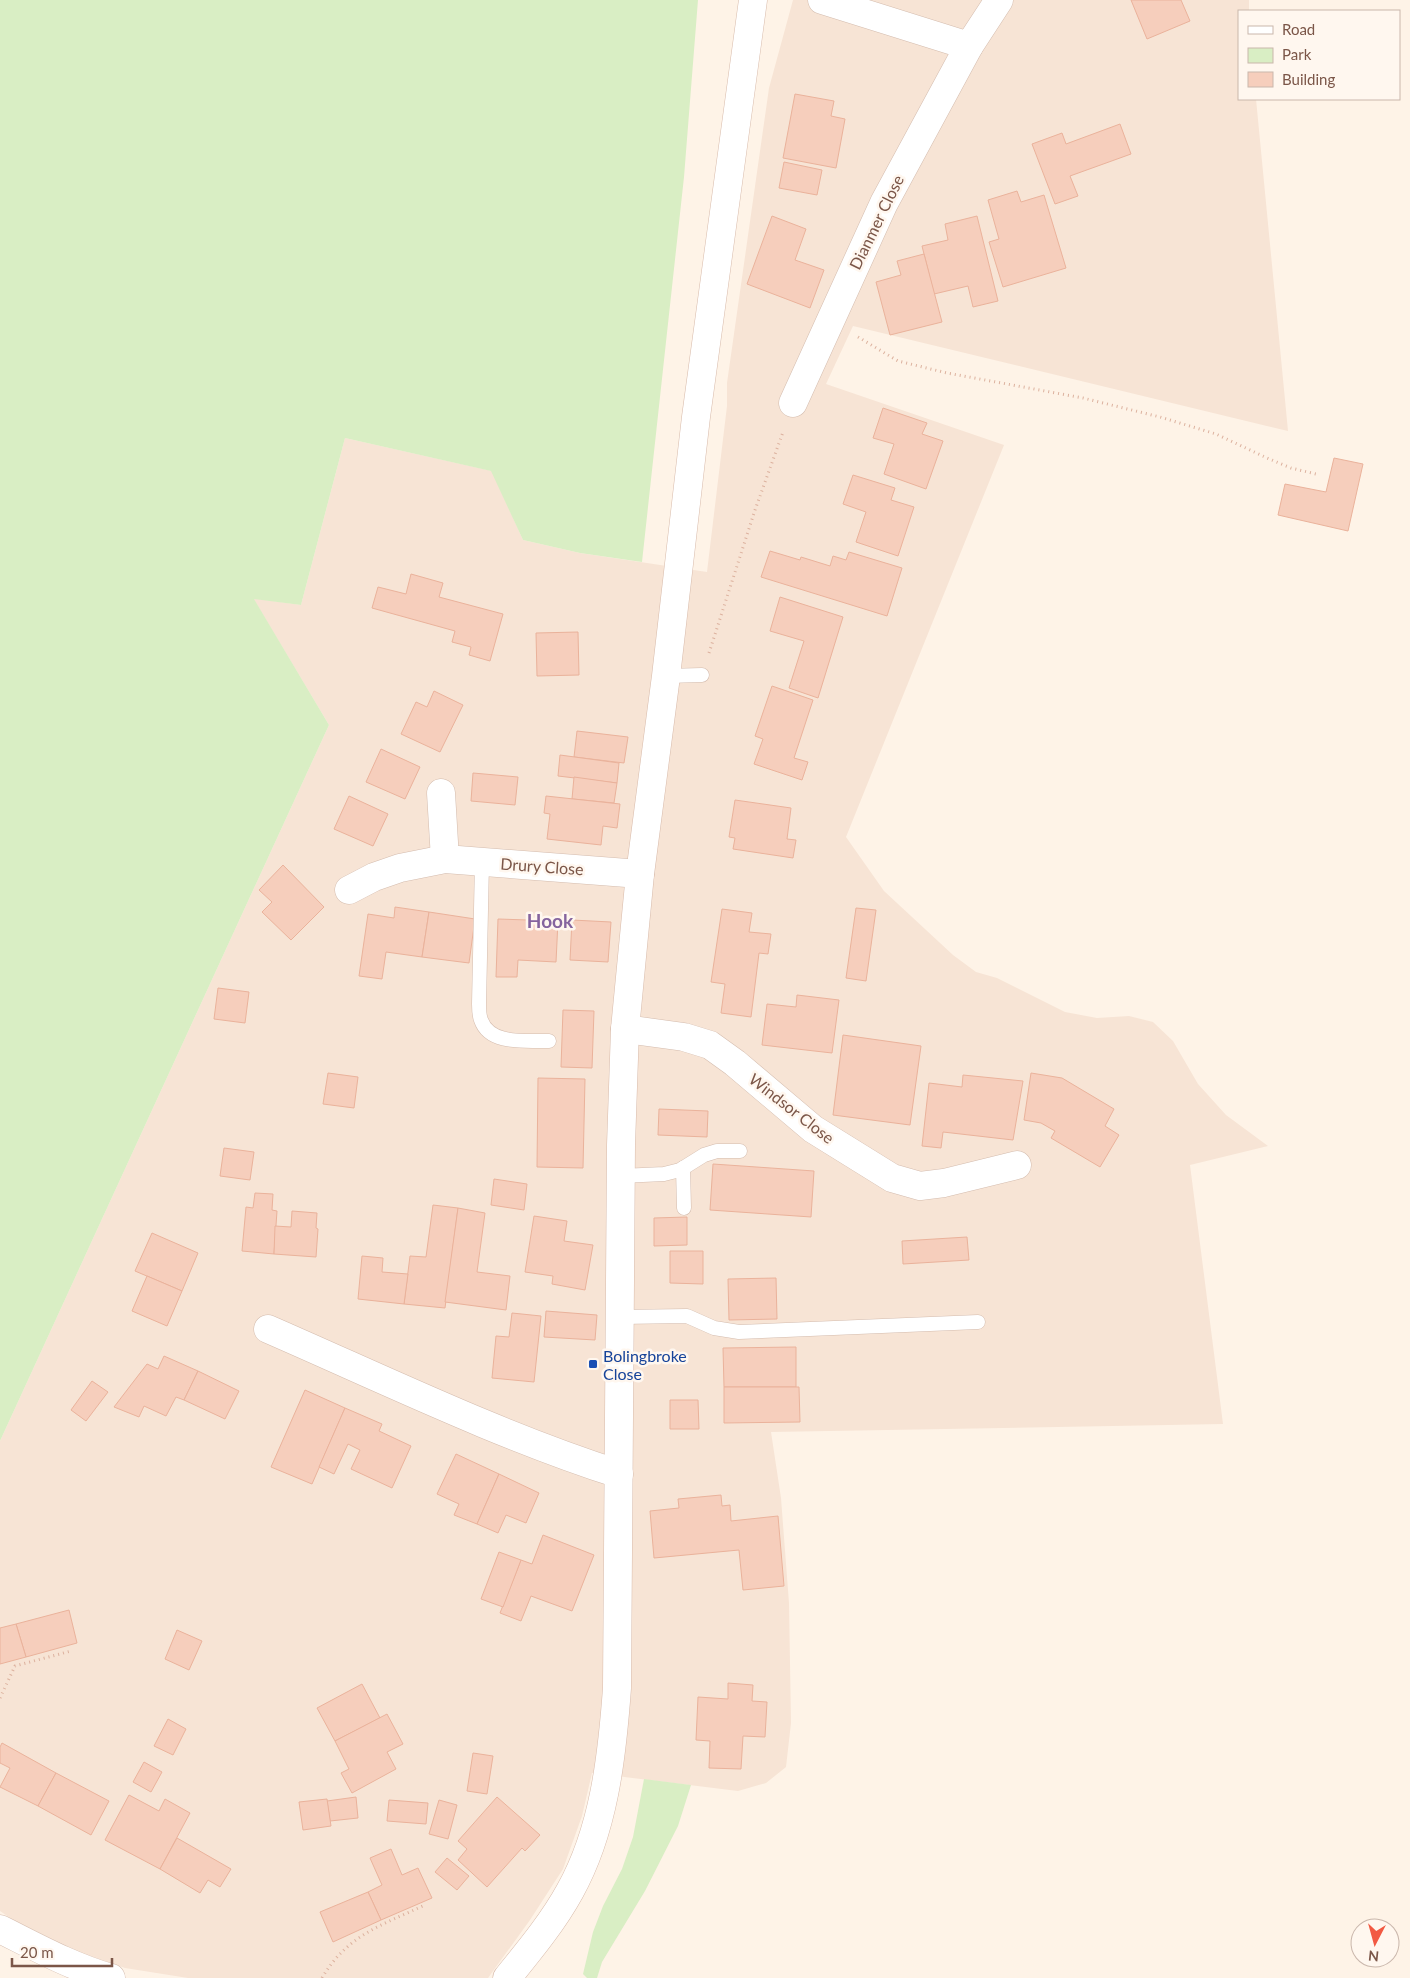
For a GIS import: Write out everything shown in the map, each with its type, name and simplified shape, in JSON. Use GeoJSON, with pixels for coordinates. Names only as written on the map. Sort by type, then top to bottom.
{"type":"FeatureCollection","features":[{"type":"Feature","properties":{"kind":"street"},"geometry":{"type":"LineString","coordinates":[[507,1978],[552,1919],[570,1892],[583,1865],[603,1798],[611,1750],[617,1688],[621,1176],[625,1028],[640,874],[666,676],[696,417],[753,0]]}},
{"type":"Feature","properties":{"kind":"street"},"geometry":{"type":"LineString","coordinates":[[822,0],[968,46]]}},
{"type":"Feature","properties":{"kind":"street","name":"Dianmer Close"},"geometry":{"type":"LineString","coordinates":[[793,403],[885,200],[968,46],[999,0]]}},
{"type":"Feature","properties":{"kind":"street"},"geometry":{"type":"LineString","coordinates":[[441,792],[444,859]]}},
{"type":"Feature","properties":{"kind":"street","name":"Drury Close"},"geometry":{"type":"LineString","coordinates":[[349,890],[374,877],[391,871],[444,859],[640,874]]}},
{"type":"Feature","properties":{"kind":"street","name":"Windsor Close"},"geometry":{"type":"LineString","coordinates":[[625,1028],[684,1037],[710,1045],[735,1063],[813,1129],[892,1178],[920,1186],[944,1183],[1016,1165]]}},
{"type":"Feature","properties":{"kind":"street"},"geometry":{"type":"LineString","coordinates":[[268,1329],[463,1414],[583,1462],[619,1474]]}},
{"type":"Feature","properties":{"kind":"street"},"geometry":{"type":"LineString","coordinates":[[0,1929],[59,1960],[83,1970],[111,1978]]}},
{"type":"Feature","properties":{"kind":"lane"},"geometry":{"type":"LineString","coordinates":[[666,676],[702,675]]}},
{"type":"Feature","properties":{"kind":"lane"},"geometry":{"type":"LineString","coordinates":[[482,862],[480,1019],[483,1025],[500,1038],[549,1041]]}},
{"type":"Feature","properties":{"kind":"lane"},"geometry":{"type":"LineString","coordinates":[[621,1176],[664,1174],[683,1168],[704,1155],[717,1151],[740,1151]]}},
{"type":"Feature","properties":{"kind":"lane"},"geometry":{"type":"LineString","coordinates":[[683,1168],[684,1208]]}},
{"type":"Feature","properties":{"kind":"lane"},"geometry":{"type":"LineString","coordinates":[[620,1317],[687,1316],[714,1328],[739,1332],[978,1322]]}},
{"type":"Feature","properties":{"kind":"path"},"geometry":{"type":"LineString","coordinates":[[832,317],[847,326],[863,341],[898,361],[947,373],[1083,398],[1160,418],[1216,434],[1275,462],[1316,474]]}},
{"type":"Feature","properties":{"kind":"path"},"geometry":{"type":"LineString","coordinates":[[702,675],[793,403]]}},
{"type":"Feature","properties":{"kind":"path"},"geometry":{"type":"LineString","coordinates":[[0,1698],[15,1666],[71,1651]]}},
{"type":"Feature","properties":{"kind":"path"},"geometry":{"type":"LineString","coordinates":[[322,1978],[335,1958],[356,1938],[425,1906]]}},
{"type":"Feature","properties":{"kind":"shaded area"},"geometry":{"type":"Polygon","coordinates":[[[793,0],[1249,0],[1249,10],[1238,10],[1238,100],[1256,100],[1288,431],[853,326],[826,384],[1004,445],[846,837],[884,891],[953,955],[976,972],[997,978],[1065,1012],[1097,1018],[1129,1016],[1153,1022],[1173,1041],[1198,1084],[1226,1115],[1268,1146],[1190,1165],[1223,1424],[771,1432],[781,1498],[789,1603],[791,1723],[786,1767],[766,1783],[738,1791],[592,1773],[582,1816],[563,1869],[530,1920],[488,1978],[188,1978],[125,1968],[73,1950],[13,1920],[0,1911],[0,1441],[329,725],[253,598],[301,605],[345,438],[492,471],[523,540],[580,553],[707,572],[727,406],[727,383],[769,88],[793,0]]]}},
{"type":"Feature","properties":{"kind":"green space"},"geometry":{"type":"Polygon","coordinates":[[[0,0],[698,0],[684,177],[642,562],[580,553],[523,540],[491,471],[345,438],[301,605],[254,599],[329,725],[0,1441],[0,0]]]}},
{"type":"Feature","properties":{"kind":"green space"},"geometry":{"type":"Polygon","coordinates":[[[644,1779],[691,1785],[678,1826],[645,1891],[602,1962],[597,1978],[587,1978],[583,1974],[593,1932],[603,1906],[622,1869],[633,1837],[644,1779]]]}},
{"type":"Feature","properties":{"kind":"building"},"geometry":{"type":"Polygon","coordinates":[[[1131,0],[1181,0],[1190,21],[1147,39],[1131,0]]]}},
{"type":"Feature","properties":{"kind":"building"},"geometry":{"type":"Polygon","coordinates":[[[795,94],[834,101],[831,116],[845,119],[836,168],[783,158],[795,94]]]}},
{"type":"Feature","properties":{"kind":"building"},"geometry":{"type":"Polygon","coordinates":[[[1120,124],[1131,154],[1070,176],[1078,196],[1055,204],[1032,144],[1062,133],[1066,144],[1120,124]]]}},
{"type":"Feature","properties":{"kind":"building"},"geometry":{"type":"Polygon","coordinates":[[[784,162],[822,170],[817,195],[779,188],[784,162]]]}},
{"type":"Feature","properties":{"kind":"building"},"geometry":{"type":"Polygon","coordinates":[[[1017,191],[1021,202],[1044,195],[1066,268],[1003,287],[989,242],[999,239],[988,200],[1017,191]]]}},
{"type":"Feature","properties":{"kind":"building"},"geometry":{"type":"Polygon","coordinates":[[[772,216],[806,229],[795,260],[824,270],[810,308],[747,284],[772,216]]]}},
{"type":"Feature","properties":{"kind":"building"},"geometry":{"type":"Polygon","coordinates":[[[977,216],[998,301],[973,307],[968,286],[934,294],[922,246],[948,240],[945,224],[977,216]]]}},
{"type":"Feature","properties":{"kind":"building"},"geometry":{"type":"Polygon","coordinates":[[[924,254],[942,322],[890,335],[876,282],[901,275],[897,261],[924,254]]]}},
{"type":"Feature","properties":{"kind":"building"},"geometry":{"type":"Polygon","coordinates":[[[883,408],[927,423],[922,434],[943,441],[926,489],[884,474],[894,444],[873,438],[883,408]]]}},
{"type":"Feature","properties":{"kind":"building"},"geometry":{"type":"Polygon","coordinates":[[[1334,458],[1363,464],[1348,531],[1278,515],[1285,484],[1326,492],[1334,458]]]}},
{"type":"Feature","properties":{"kind":"building"},"geometry":{"type":"Polygon","coordinates":[[[853,475],[895,488],[891,500],[914,507],[898,556],[856,542],[866,512],[843,504],[853,475]]]}},
{"type":"Feature","properties":{"kind":"building"},"geometry":{"type":"Polygon","coordinates":[[[770,551],[800,560],[801,557],[830,566],[833,556],[846,560],[849,552],[902,568],[887,616],[761,577],[770,551]]]}},
{"type":"Feature","properties":{"kind":"building"},"geometry":{"type":"Polygon","coordinates":[[[411,574],[443,583],[439,597],[503,614],[490,661],[469,655],[471,647],[452,642],[455,631],[372,608],[378,587],[406,594],[411,574]]]}},
{"type":"Feature","properties":{"kind":"building"},"geometry":{"type":"Polygon","coordinates":[[[780,597],[843,617],[818,698],[789,688],[804,641],[770,631],[780,597]]]}},
{"type":"Feature","properties":{"kind":"building"},"geometry":{"type":"Polygon","coordinates":[[[578,632],[579,675],[537,676],[536,633],[578,632]]]}},
{"type":"Feature","properties":{"kind":"building"},"geometry":{"type":"Polygon","coordinates":[[[772,686],[813,700],[794,758],[808,762],[802,780],[754,764],[763,739],[755,736],[772,686]]]}},
{"type":"Feature","properties":{"kind":"building"},"geometry":{"type":"Polygon","coordinates":[[[434,691],[463,705],[440,752],[401,734],[416,702],[427,707],[434,691]]]}},
{"type":"Feature","properties":{"kind":"building"},"geometry":{"type":"Polygon","coordinates":[[[577,731],[628,737],[624,763],[574,757],[577,731]]]}},
{"type":"Feature","properties":{"kind":"building"},"geometry":{"type":"Polygon","coordinates":[[[381,749],[420,767],[405,799],[366,782],[381,749]]]}},
{"type":"Feature","properties":{"kind":"building"},"geometry":{"type":"Polygon","coordinates":[[[560,755],[619,763],[617,783],[558,776],[560,755]]]}},
{"type":"Feature","properties":{"kind":"building"},"geometry":{"type":"Polygon","coordinates":[[[473,773],[518,777],[515,805],[471,801],[473,773]]]}},
{"type":"Feature","properties":{"kind":"building"},"geometry":{"type":"Polygon","coordinates":[[[574,777],[617,783],[614,803],[572,799],[574,777]]]}},
{"type":"Feature","properties":{"kind":"building"},"geometry":{"type":"Polygon","coordinates":[[[349,796],[388,814],[373,846],[334,829],[349,796]]]}},
{"type":"Feature","properties":{"kind":"building"},"geometry":{"type":"Polygon","coordinates":[[[546,796],[620,804],[617,828],[603,826],[601,845],[547,839],[550,814],[544,813],[546,796]]]}},
{"type":"Feature","properties":{"kind":"building"},"geometry":{"type":"Polygon","coordinates":[[[735,800],[791,808],[787,839],[796,840],[793,858],[733,849],[735,838],[729,837],[735,800]]]}},
{"type":"Feature","properties":{"kind":"building"},"geometry":{"type":"Polygon","coordinates":[[[283,865],[324,907],[291,940],[262,912],[272,902],[259,890],[283,865]]]}},
{"type":"Feature","properties":{"kind":"building"},"geometry":{"type":"Polygon","coordinates":[[[395,907],[429,912],[422,957],[386,952],[382,979],[359,976],[368,914],[394,918],[395,907]]]}},
{"type":"Feature","properties":{"kind":"building"},"geometry":{"type":"Polygon","coordinates":[[[856,908],[876,910],[866,981],[846,978],[856,908]]]}},
{"type":"Feature","properties":{"kind":"building"},"geometry":{"type":"Polygon","coordinates":[[[722,909],[752,913],[749,932],[771,934],[768,954],[759,953],[751,1017],[721,1013],[725,984],[711,982],[722,909]]]}},
{"type":"Feature","properties":{"kind":"building"},"geometry":{"type":"Polygon","coordinates":[[[429,912],[475,919],[469,963],[422,957],[429,912]]]}},
{"type":"Feature","properties":{"kind":"building"},"geometry":{"type":"Polygon","coordinates":[[[498,919],[558,921],[556,962],[518,960],[517,977],[496,977],[498,919]]]}},
{"type":"Feature","properties":{"kind":"building"},"geometry":{"type":"Polygon","coordinates":[[[572,920],[611,922],[608,962],[570,960],[572,920]]]}},
{"type":"Feature","properties":{"kind":"building"},"geometry":{"type":"Polygon","coordinates":[[[218,988],[249,992],[245,1023],[214,1019],[218,988]]]}},
{"type":"Feature","properties":{"kind":"building"},"geometry":{"type":"Polygon","coordinates":[[[797,995],[839,1000],[832,1053],[762,1045],[767,1004],[796,1007],[797,995]]]}},
{"type":"Feature","properties":{"kind":"building"},"geometry":{"type":"Polygon","coordinates":[[[563,1010],[594,1011],[592,1068],[561,1067],[563,1010]]]}},
{"type":"Feature","properties":{"kind":"building"},"geometry":{"type":"Polygon","coordinates":[[[843,1035],[921,1046],[910,1125],[833,1115],[843,1035]]]}},
{"type":"Feature","properties":{"kind":"building"},"geometry":{"type":"Polygon","coordinates":[[[328,1073],[358,1077],[354,1108],[323,1104],[328,1073]]]}},
{"type":"Feature","properties":{"kind":"building"},"geometry":{"type":"Polygon","coordinates":[[[1031,1073],[1062,1078],[1114,1109],[1105,1126],[1119,1135],[1100,1167],[1051,1138],[1055,1131],[1041,1123],[1024,1120],[1031,1073]]]}},
{"type":"Feature","properties":{"kind":"building"},"geometry":{"type":"Polygon","coordinates":[[[963,1075],[1023,1081],[1013,1140],[943,1132],[941,1148],[922,1146],[929,1083],[962,1087],[963,1075]]]}},
{"type":"Feature","properties":{"kind":"building"},"geometry":{"type":"Polygon","coordinates":[[[538,1078],[585,1079],[583,1168],[537,1167],[538,1078]]]}},
{"type":"Feature","properties":{"kind":"building"},"geometry":{"type":"Polygon","coordinates":[[[659,1109],[708,1111],[707,1137],[658,1135],[659,1109]]]}},
{"type":"Feature","properties":{"kind":"building"},"geometry":{"type":"Polygon","coordinates":[[[224,1148],[254,1152],[250,1180],[220,1176],[224,1148]]]}},
{"type":"Feature","properties":{"kind":"building"},"geometry":{"type":"Polygon","coordinates":[[[713,1164],[814,1171],[811,1217],[710,1210],[713,1164]]]}},
{"type":"Feature","properties":{"kind":"building"},"geometry":{"type":"Polygon","coordinates":[[[494,1179],[527,1184],[524,1210],[491,1205],[494,1179]]]}},
{"type":"Feature","properties":{"kind":"building"},"geometry":{"type":"Polygon","coordinates":[[[255,1193],[273,1194],[272,1210],[277,1211],[274,1254],[242,1251],[246,1207],[253,1208],[255,1193]]]}},
{"type":"Feature","properties":{"kind":"building"},"geometry":{"type":"Polygon","coordinates":[[[433,1205],[458,1208],[445,1308],[404,1304],[410,1256],[426,1257],[433,1205]]]}},
{"type":"Feature","properties":{"kind":"building"},"geometry":{"type":"Polygon","coordinates":[[[458,1208],[485,1213],[477,1272],[510,1276],[506,1310],[445,1302],[458,1208]]]}},
{"type":"Feature","properties":{"kind":"building"},"geometry":{"type":"Polygon","coordinates":[[[292,1211],[317,1213],[316,1257],[274,1254],[275,1226],[291,1227],[292,1211]]]}},
{"type":"Feature","properties":{"kind":"building"},"geometry":{"type":"Polygon","coordinates":[[[534,1216],[567,1221],[564,1241],[593,1245],[585,1290],[552,1284],[553,1276],[525,1272],[534,1216]]]}},
{"type":"Feature","properties":{"kind":"building"},"geometry":{"type":"Polygon","coordinates":[[[687,1217],[687,1245],[654,1246],[654,1218],[687,1217]]]}},
{"type":"Feature","properties":{"kind":"building"},"geometry":{"type":"Polygon","coordinates":[[[152,1233],[198,1253],[182,1291],[135,1271],[152,1233]]]}},
{"type":"Feature","properties":{"kind":"building"},"geometry":{"type":"Polygon","coordinates":[[[967,1237],[969,1260],[903,1264],[902,1241],[967,1237]]]}},
{"type":"Feature","properties":{"kind":"building"},"geometry":{"type":"Polygon","coordinates":[[[670,1251],[703,1251],[703,1284],[670,1283],[670,1251]]]}},
{"type":"Feature","properties":{"kind":"building"},"geometry":{"type":"Polygon","coordinates":[[[362,1256],[383,1258],[382,1272],[408,1274],[404,1304],[358,1299],[362,1256]]]}},
{"type":"Feature","properties":{"kind":"building"},"geometry":{"type":"Polygon","coordinates":[[[147,1276],[182,1291],[167,1326],[132,1311],[147,1276]]]}},
{"type":"Feature","properties":{"kind":"building"},"geometry":{"type":"Polygon","coordinates":[[[776,1278],[777,1319],[729,1320],[728,1279],[776,1278]]]}},
{"type":"Feature","properties":{"kind":"building"},"geometry":{"type":"Polygon","coordinates":[[[546,1311],[597,1315],[595,1340],[544,1337],[546,1311]]]}},
{"type":"Feature","properties":{"kind":"building"},"geometry":{"type":"Polygon","coordinates":[[[512,1313],[541,1316],[534,1382],[492,1378],[496,1336],[509,1337],[512,1313]]]}},
{"type":"Feature","properties":{"kind":"building"},"geometry":{"type":"Polygon","coordinates":[[[796,1347],[796,1387],[724,1387],[723,1348],[796,1347]]]}},
{"type":"Feature","properties":{"kind":"building"},"geometry":{"type":"Polygon","coordinates":[[[164,1356],[198,1371],[184,1400],[176,1397],[166,1416],[144,1406],[139,1417],[114,1407],[147,1364],[158,1369],[164,1356]]]}},
{"type":"Feature","properties":{"kind":"building"},"geometry":{"type":"Polygon","coordinates":[[[198,1371],[239,1391],[225,1419],[184,1400],[198,1371]]]}},
{"type":"Feature","properties":{"kind":"building"},"geometry":{"type":"Polygon","coordinates":[[[92,1381],[108,1392],[86,1421],[71,1410],[92,1381]]]}},
{"type":"Feature","properties":{"kind":"building"},"geometry":{"type":"Polygon","coordinates":[[[724,1387],[799,1387],[800,1422],[724,1423],[724,1387]]]}},
{"type":"Feature","properties":{"kind":"building"},"geometry":{"type":"Polygon","coordinates":[[[305,1390],[345,1408],[312,1484],[271,1467],[305,1390]]]}},
{"type":"Feature","properties":{"kind":"building"},"geometry":{"type":"Polygon","coordinates":[[[670,1400],[698,1400],[699,1429],[670,1429],[670,1400]]]}},
{"type":"Feature","properties":{"kind":"building"},"geometry":{"type":"Polygon","coordinates":[[[345,1408],[382,1424],[379,1431],[411,1446],[392,1488],[351,1469],[360,1450],[348,1444],[334,1474],[319,1467],[345,1408]]]}},
{"type":"Feature","properties":{"kind":"building"},"geometry":{"type":"Polygon","coordinates":[[[456,1454],[499,1474],[477,1524],[454,1515],[459,1504],[437,1494],[456,1454]]]}},
{"type":"Feature","properties":{"kind":"building"},"geometry":{"type":"Polygon","coordinates":[[[499,1474],[539,1493],[526,1523],[506,1515],[498,1533],[477,1524],[499,1474]]]}},
{"type":"Feature","properties":{"kind":"building"},"geometry":{"type":"Polygon","coordinates":[[[721,1495],[722,1506],[730,1505],[731,1521],[778,1516],[784,1586],[743,1590],[739,1550],[654,1558],[650,1511],[679,1508],[678,1499],[721,1495]]]}},
{"type":"Feature","properties":{"kind":"building"},"geometry":{"type":"Polygon","coordinates":[[[543,1535],[594,1555],[572,1611],[531,1596],[521,1621],[500,1613],[521,1560],[532,1564],[543,1535]]]}},
{"type":"Feature","properties":{"kind":"building"},"geometry":{"type":"Polygon","coordinates":[[[499,1552],[521,1560],[503,1607],[481,1599],[499,1552]]]}},
{"type":"Feature","properties":{"kind":"building"},"geometry":{"type":"Polygon","coordinates":[[[69,1610],[77,1643],[26,1657],[16,1624],[69,1610]]]}},
{"type":"Feature","properties":{"kind":"building"},"geometry":{"type":"Polygon","coordinates":[[[16,1624],[26,1657],[0,1664],[0,1628],[16,1624]]]}},
{"type":"Feature","properties":{"kind":"building"},"geometry":{"type":"Polygon","coordinates":[[[177,1630],[202,1641],[189,1670],[165,1659],[177,1630]]]}},
{"type":"Feature","properties":{"kind":"building"},"geometry":{"type":"Polygon","coordinates":[[[728,1683],[753,1685],[752,1701],[767,1702],[765,1737],[743,1736],[741,1769],[709,1768],[710,1741],[696,1740],[698,1697],[728,1699],[728,1683]]]}},
{"type":"Feature","properties":{"kind":"building"},"geometry":{"type":"Polygon","coordinates":[[[362,1684],[380,1718],[335,1741],[317,1708],[362,1684]]]}},
{"type":"Feature","properties":{"kind":"building"},"geometry":{"type":"Polygon","coordinates":[[[387,1714],[403,1744],[387,1752],[396,1769],[352,1793],[341,1773],[349,1769],[335,1741],[387,1714]]]}},
{"type":"Feature","properties":{"kind":"building"},"geometry":{"type":"Polygon","coordinates":[[[168,1719],[186,1729],[173,1755],[154,1746],[168,1719]]]}},
{"type":"Feature","properties":{"kind":"building"},"geometry":{"type":"Polygon","coordinates":[[[2,1743],[56,1773],[38,1806],[0,1787],[10,1768],[0,1763],[0,1747],[2,1743]]]}},
{"type":"Feature","properties":{"kind":"building"},"geometry":{"type":"Polygon","coordinates":[[[473,1753],[493,1756],[487,1794],[467,1791],[473,1753]]]}},
{"type":"Feature","properties":{"kind":"building"},"geometry":{"type":"Polygon","coordinates":[[[144,1762],[162,1772],[151,1792],[133,1782],[144,1762]]]}},
{"type":"Feature","properties":{"kind":"building"},"geometry":{"type":"Polygon","coordinates":[[[56,1773],[109,1801],[91,1835],[38,1806],[56,1773]]]}},
{"type":"Feature","properties":{"kind":"building"},"geometry":{"type":"Polygon","coordinates":[[[129,1795],[159,1811],[165,1799],[190,1813],[160,1869],[105,1840],[129,1795]]]}},
{"type":"Feature","properties":{"kind":"building"},"geometry":{"type":"Polygon","coordinates":[[[356,1797],[358,1818],[330,1821],[327,1801],[356,1797]]]}},
{"type":"Feature","properties":{"kind":"building"},"geometry":{"type":"Polygon","coordinates":[[[497,1797],[540,1835],[525,1851],[522,1848],[487,1887],[458,1860],[467,1849],[458,1841],[497,1797]]]}},
{"type":"Feature","properties":{"kind":"building"},"geometry":{"type":"Polygon","coordinates":[[[327,1799],[331,1826],[303,1830],[299,1802],[327,1799]]]}},
{"type":"Feature","properties":{"kind":"building"},"geometry":{"type":"Polygon","coordinates":[[[389,1800],[428,1803],[426,1824],[387,1821],[389,1800]]]}},
{"type":"Feature","properties":{"kind":"building"},"geometry":{"type":"Polygon","coordinates":[[[439,1800],[457,1805],[448,1839],[429,1834],[439,1800]]]}},
{"type":"Feature","properties":{"kind":"building"},"geometry":{"type":"Polygon","coordinates":[[[177,1838],[231,1869],[220,1887],[208,1880],[200,1893],[160,1869],[177,1838]]]}},
{"type":"Feature","properties":{"kind":"building"},"geometry":{"type":"Polygon","coordinates":[[[391,1849],[402,1875],[418,1868],[432,1898],[381,1920],[368,1892],[382,1885],[370,1858],[391,1849]]]}},
{"type":"Feature","properties":{"kind":"building"},"geometry":{"type":"Polygon","coordinates":[[[447,1858],[469,1876],[457,1890],[435,1872],[447,1858]]]}},
{"type":"Feature","properties":{"kind":"building"},"geometry":{"type":"Polygon","coordinates":[[[368,1892],[381,1920],[333,1942],[320,1912],[368,1892]]]}},
{"type":"Feature","properties":{"kind":"place","name":"Bolingbroke Close"},"geometry":{"type":"Point","coordinates":[593,1364]}},
{"type":"Feature","properties":{"kind":"district","name":"Hook"},"geometry":{"type":"Point","coordinates":[550,920]}}]}
